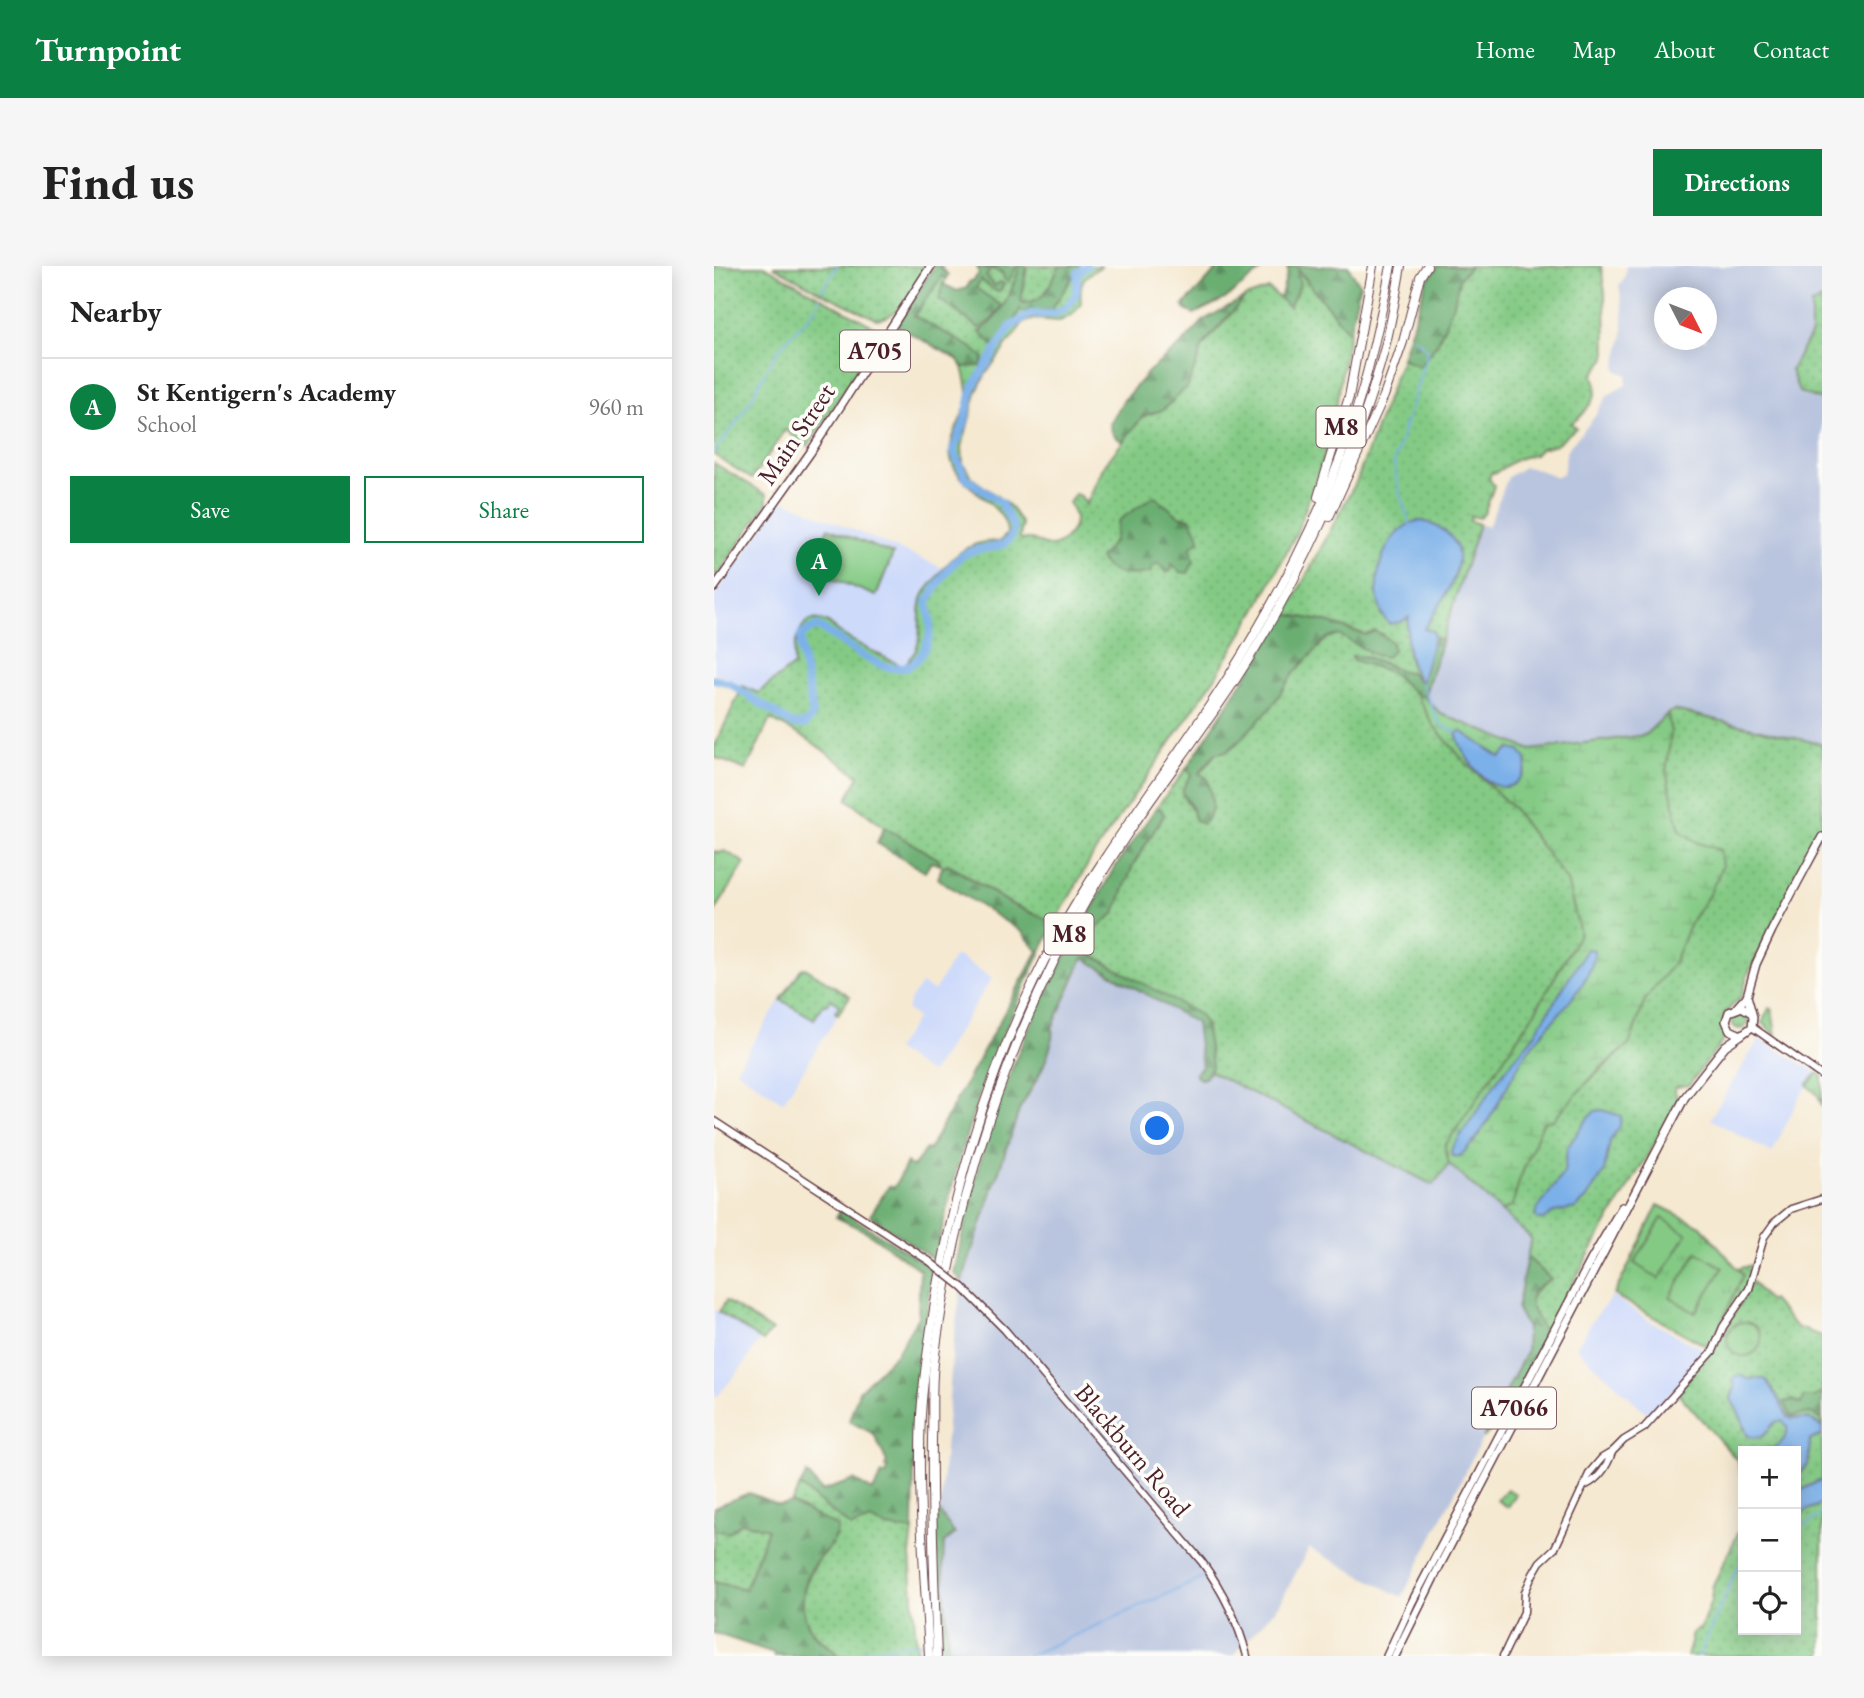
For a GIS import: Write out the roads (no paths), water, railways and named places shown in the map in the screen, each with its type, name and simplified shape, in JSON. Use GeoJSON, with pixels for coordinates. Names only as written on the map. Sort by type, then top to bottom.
{"type":"FeatureCollection","features":[{"type":"Feature","properties":{"kind":"highway","name":"M8"},"geometry":{"type":"LineString","coordinates":[[1284,580],[1318,496],[1343,418],[1373,266]]}},
{"type":"Feature","properties":{"kind":"highway","name":"M8"},"geometry":{"type":"LineString","coordinates":[[937,1656],[930,1520],[934,1365],[952,1259],[967,1192],[1006,1073],[1040,991],[1090,893],[1283,606],[1323,529],[1390,380],[1420,277],[1427,266]]}},
{"type":"Feature","properties":{"kind":"highway","name":"M8"},"geometry":{"type":"LineString","coordinates":[[929,1656],[921,1518],[921,1415],[930,1332],[943,1253],[961,1176],[978,1123],[1019,1014],[1072,910],[1117,837],[1227,678],[1284,580],[1319,509],[1361,397],[1391,268]]}},
{"type":"Feature","properties":{"kind":"highway","name":"M8"},"geometry":{"type":"LineString","coordinates":[[1235,681],[1278,610],[1321,525],[1357,432],[1385,347],[1400,270]]}},
{"type":"Feature","properties":{"kind":"main road","name":"Main Street"},"geometry":{"type":"LineString","coordinates":[[714,588],[810,453],[931,266]]}},
{"type":"Feature","properties":{"kind":"main road","name":"A7066"},"geometry":{"type":"LineString","coordinates":[[1395,1656],[1685,1097],[1725,1046],[1752,1027],[1754,1022],[1747,996],[1756,964],[1822,837]]}},
{"type":"Feature","properties":{"kind":"main road","name":"A7066"},"geometry":{"type":"LineString","coordinates":[[1725,1046],[1730,1030],[1727,1017],[1747,996]]}},
{"type":"Feature","properties":{"kind":"main road"},"geometry":{"type":"LineString","coordinates":[[1737,1007],[1750,1012]]}},
{"type":"Feature","properties":{"kind":"main road"},"geometry":{"type":"LineString","coordinates":[[1752,1027],[1822,1076]]}},
{"type":"Feature","properties":{"kind":"main road"},"geometry":{"type":"LineString","coordinates":[[1730,1030],[1741,1035]]}},
{"type":"Feature","properties":{"kind":"main road","name":"Blackburn Road"},"geometry":{"type":"LineString","coordinates":[[714,1122],[929,1261],[962,1287],[1005,1330],[1202,1562],[1223,1592],[1240,1631],[1247,1656]]}},
{"type":"Feature","properties":{"kind":"main road","name":"A7066"},"geometry":{"type":"LineString","coordinates":[[1387,1656],[1411,1604],[1591,1260],[1649,1165]]}},
{"type":"Feature","properties":{"kind":"main road"},"geometry":{"type":"LineString","coordinates":[[1503,1656],[1524,1612],[1525,1592],[1533,1574],[1540,1562],[1555,1548],[1585,1485],[1596,1479],[1605,1469],[1612,1452],[1629,1436],[1644,1428],[1713,1351],[1723,1327],[1749,1289],[1764,1237],[1774,1223],[1791,1209],[1822,1199]]}},
{"type":"Feature","properties":{"kind":"water"},"geometry":{"type":"Polygon","coordinates":[[[1419,520],[1440,528],[1453,539],[1458,552],[1452,583],[1424,629],[1433,631],[1434,637],[1421,683],[1408,651],[1409,617],[1389,624],[1378,601],[1377,588],[1378,574],[1387,547],[1404,527],[1419,520]]]}},
{"type":"Feature","properties":{"kind":"water"},"geometry":{"type":"Polygon","coordinates":[[[1461,731],[1500,757],[1510,749],[1520,751],[1526,759],[1526,765],[1520,778],[1508,787],[1495,785],[1487,780],[1473,766],[1462,749],[1456,733],[1461,731]]]}},
{"type":"Feature","properties":{"kind":"water"},"geometry":{"type":"Polygon","coordinates":[[[1587,949],[1594,950],[1593,962],[1579,989],[1527,1052],[1489,1120],[1471,1145],[1460,1156],[1452,1156],[1451,1150],[1499,1078],[1534,1035],[1587,949]]]}},
{"type":"Feature","properties":{"kind":"water"},"geometry":{"type":"Polygon","coordinates":[[[1602,1110],[1621,1116],[1620,1126],[1610,1141],[1604,1172],[1586,1199],[1576,1208],[1555,1212],[1543,1220],[1538,1219],[1535,1216],[1537,1210],[1564,1172],[1567,1148],[1588,1118],[1595,1111],[1602,1110]]]}},
{"type":"Feature","properties":{"kind":"water"},"geometry":{"type":"Polygon","coordinates":[[[1736,1376],[1765,1379],[1788,1417],[1811,1420],[1822,1428],[1822,1435],[1810,1440],[1808,1465],[1801,1472],[1801,1446],[1777,1446],[1786,1435],[1788,1427],[1782,1421],[1775,1422],[1760,1437],[1747,1435],[1731,1399],[1736,1376]]]}},
{"type":"Feature","properties":{"kind":"water"},"geometry":{"type":"Polygon","coordinates":[[[1822,1479],[1822,1504],[1801,1515],[1801,1509],[1801,1490],[1822,1479]]]}},
{"type":"Feature","properties":{"kind":"waterway"},"geometry":{"type":"LineString","coordinates":[[822,290],[837,266]]}},
{"type":"Feature","properties":{"kind":"waterway"},"geometry":{"type":"LineString","coordinates":[[714,679],[729,683],[792,724],[805,725],[813,714],[801,650],[801,635],[816,626],[884,666],[898,668],[910,665],[921,655],[928,642],[930,629],[927,602],[944,575],[965,554],[1005,543],[1014,528],[1001,503],[966,478],[953,450],[964,424],[973,387],[1010,327],[1031,314],[1062,311],[1076,293],[1078,272],[1087,266]]}},
{"type":"Feature","properties":{"kind":"waterway"},"geometry":{"type":"LineString","coordinates":[[714,452],[748,406],[780,348],[808,318],[820,298]]}},
{"type":"Feature","properties":{"kind":"waterway"},"geometry":{"type":"LineString","coordinates":[[1410,524],[1399,491],[1394,463],[1428,350],[1414,338]]}},
{"type":"Feature","properties":{"kind":"waterway"},"geometry":{"type":"LineString","coordinates":[[1421,683],[1440,724],[1456,733]]}},
{"type":"Feature","properties":{"kind":"waterway"},"geometry":{"type":"LineString","coordinates":[[1801,1528],[1822,1514]]}},
{"type":"Feature","properties":{"kind":"waterway"},"geometry":{"type":"LineString","coordinates":[[1699,1656],[1738,1567]]}},
{"type":"Feature","properties":{"kind":"waterway"},"geometry":{"type":"LineString","coordinates":[[1028,1656],[1203,1578]]}},
{"type":"Feature","properties":{"kind":"waterway"},"geometry":{"type":"LineString","coordinates":[[861,1656],[864,1650],[920,1643]]}},
{"type":"Feature","properties":{"kind":"waterway"},"geometry":{"type":"LineString","coordinates":[[943,1645],[981,1655],[999,1656]]}},
{"type":"Feature","properties":{"kind":"place","name":"St Kentigern's Academy"},"geometry":{"type":"Point","coordinates":[819,596]}}]}
